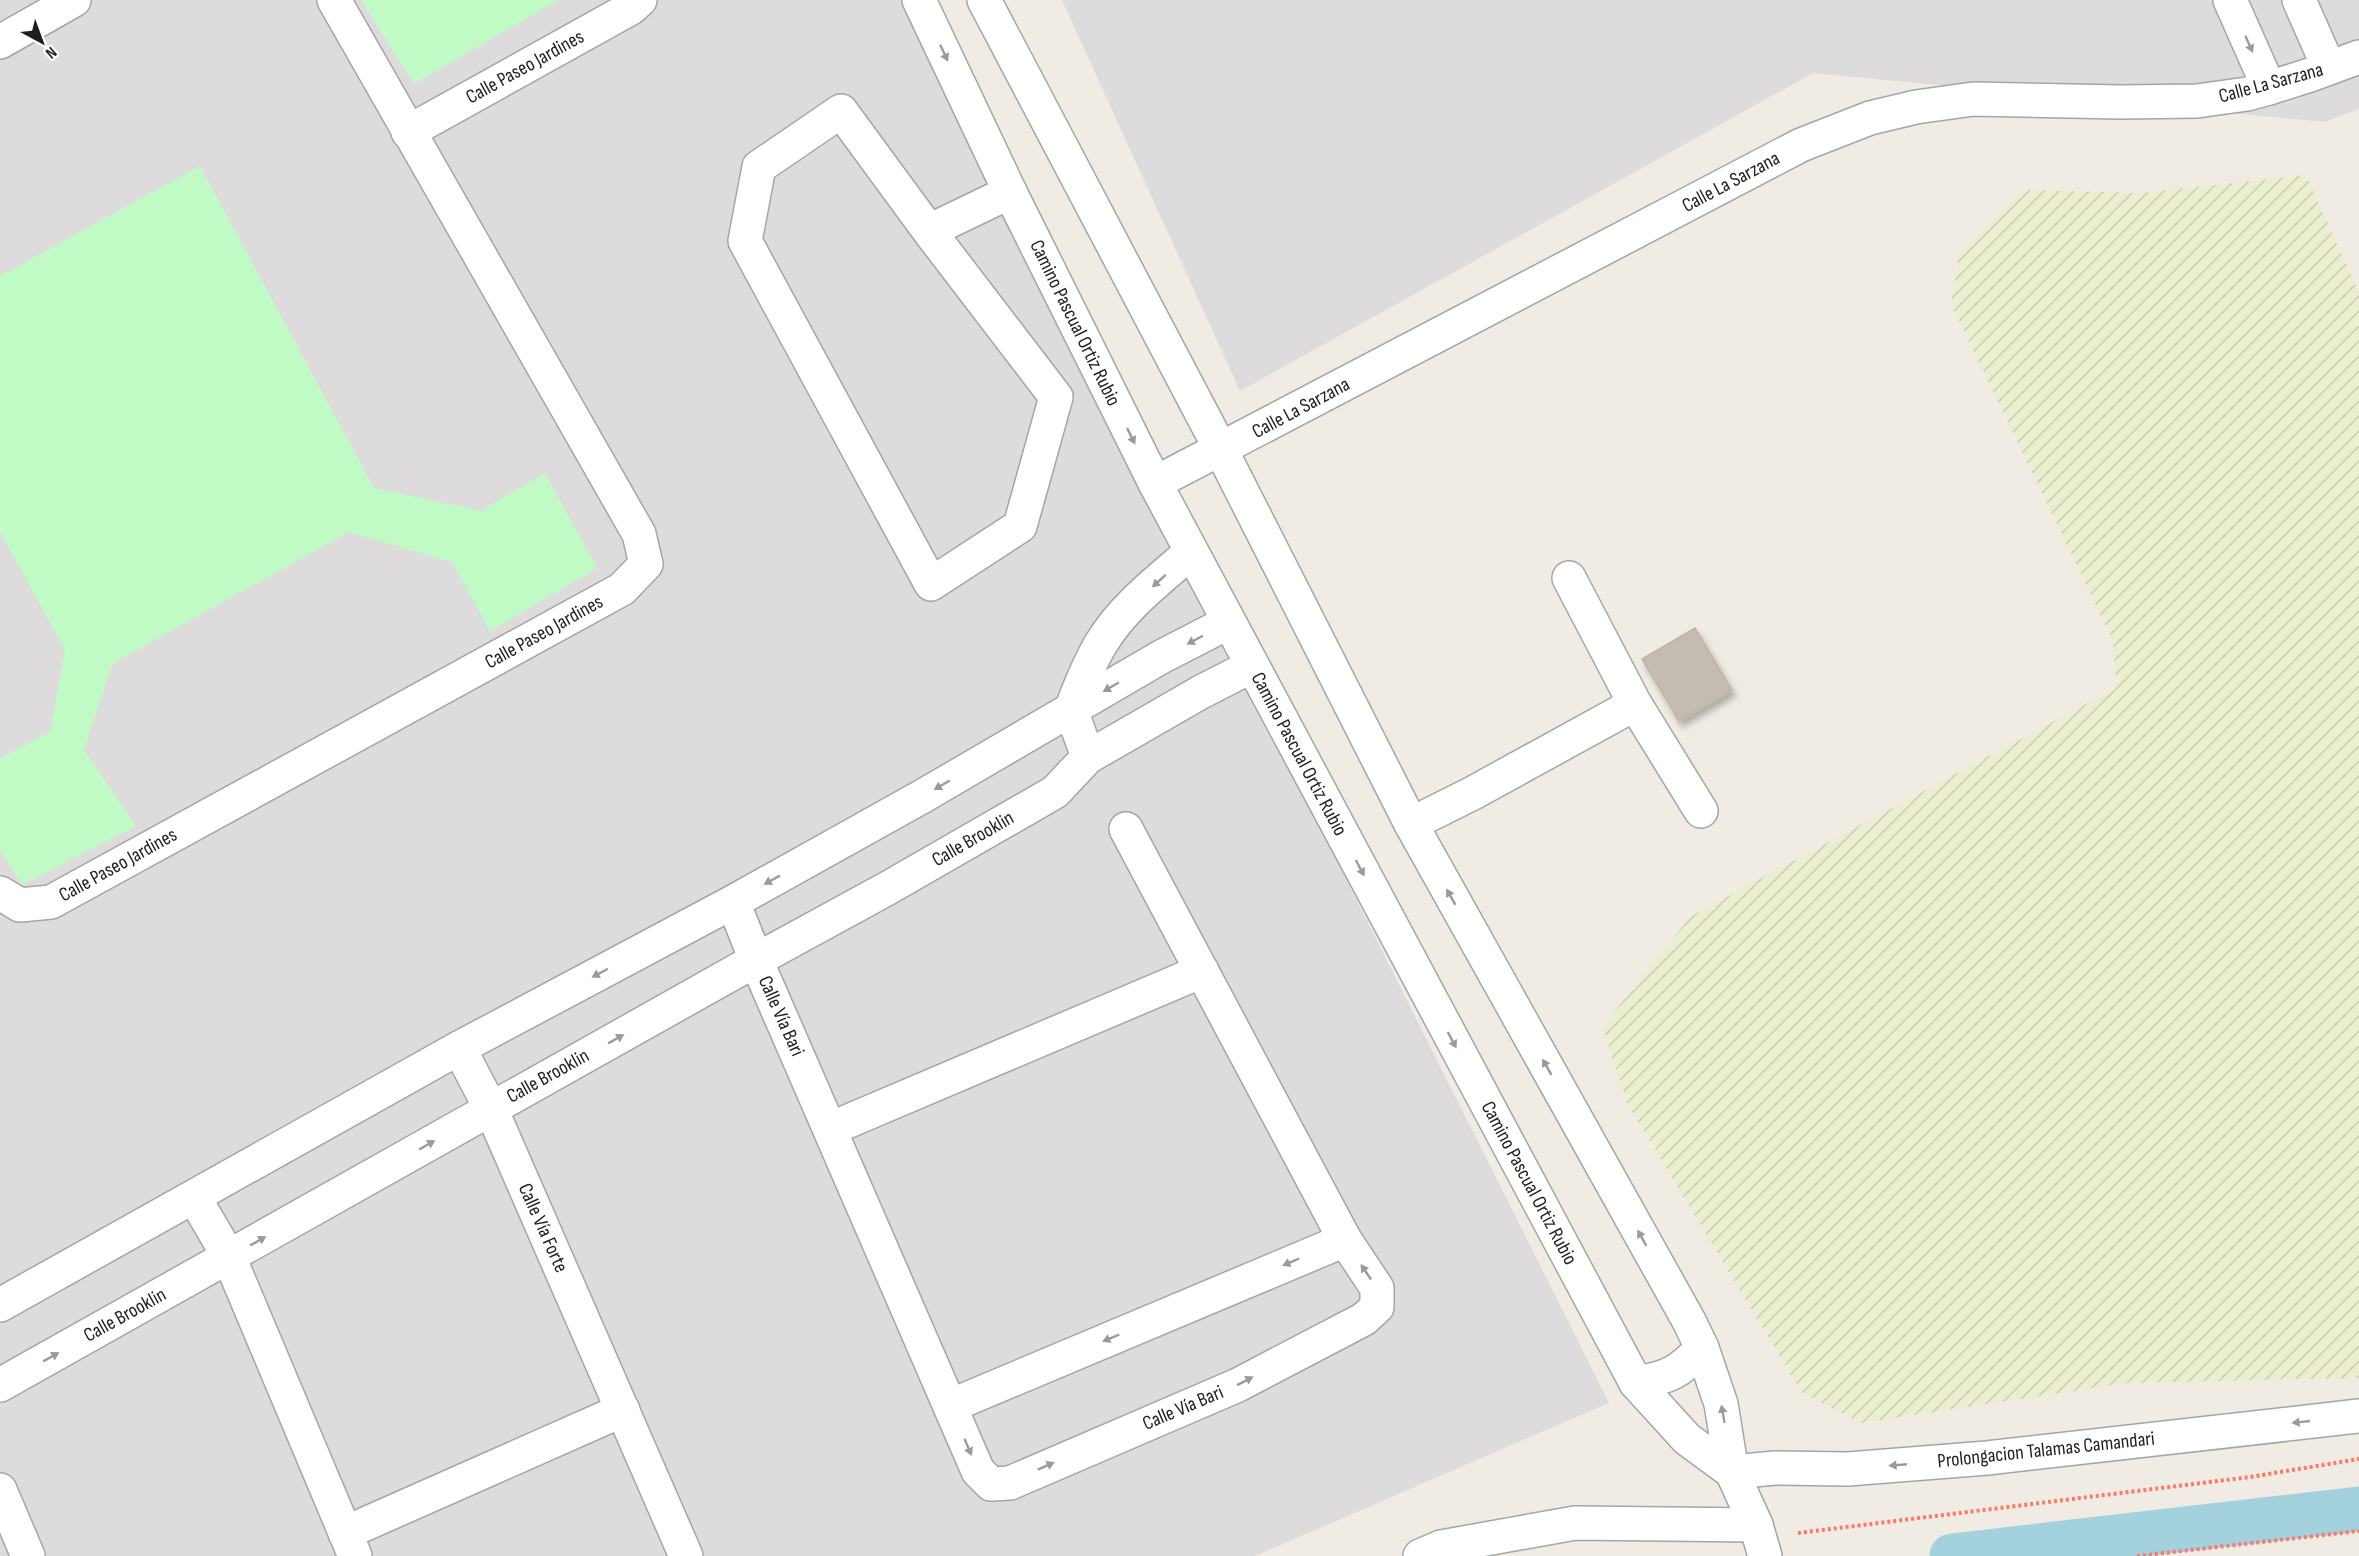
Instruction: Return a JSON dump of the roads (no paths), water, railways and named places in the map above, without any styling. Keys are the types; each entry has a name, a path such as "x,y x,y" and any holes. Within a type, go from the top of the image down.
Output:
{"street":[{"path":"0,42 74,0"},
{"name":"Calle Paseo Jardines","path":"0,893 20,905 51,902 622,589 646,564 639,534 334,0"},
{"name":"Calle Paseo Jardines","path":"408,132 631,8 640,0"},
{"name":"Camino Pascual Ortiz Rubio","path":"920,0 1010,192 1155,483 1636,1383 1687,1439 1732,1472"},
{"name":"Camino Pascual Ortiz Rubio","path":"984,0 1221,450 1411,824 1702,1348 1721,1404 1732,1472 1760,1540"},
{"path":"2230,0 2269,88"},
{"path":"2299,0 2329,68"},
{"name":"Calle La Sarzana","path":"1155,483 1801,145 1870,118 1916,107 1973,99 2197,101 2247,94 2359,57"},
{"path":"841,111 929,231 1056,397 1020,526 932,584 745,241 759,167 841,111"},
{"path":"929,231 1010,192"},
{"path":"1088,757 1071,710 1088,667 1104,639 1126,610 1191,552"},
{"path":"1569,578 1635,704 1701,811"},
{"path":"0,1305 459,1048 733,902 923,796 1161,657 1229,622"},
{"name":"Calle Brooklin","path":"0,1385 888,888 1055,792 1088,757 1201,692 1252,666"},
{"path":"1411,824 1473,793 1635,704"},
{"name":"Calle Vía Bari","path":"733,902 756,960 978,1471 991,1484 1010,1483 1090,1446 1238,1385 1364,1319 1377,1307 1377,1288 1345,1239 1126,829"},
{"path":"830,1129 1202,971"},
{"name":"Calle Vía Forte","path":"459,1048 490,1109 686,1556"},
{"path":"194,1197 229,1257 350,1544 623,1410"},
{"path":"950,1406 1345,1239"},
{"path":"1636,1383 1672,1375 1702,1348"},
{"name":"Prolongacion Talamas Camandari","path":"1732,1472 1775,1468 1848,1469 1975,1459 2359,1416"},
{"path":"0,1490 28,1556"},
{"path":"1420,1556 1441,1547 1575,1523 1760,1540"}],"waterway":[{"path":"1952,1556 2359,1509"}]}
